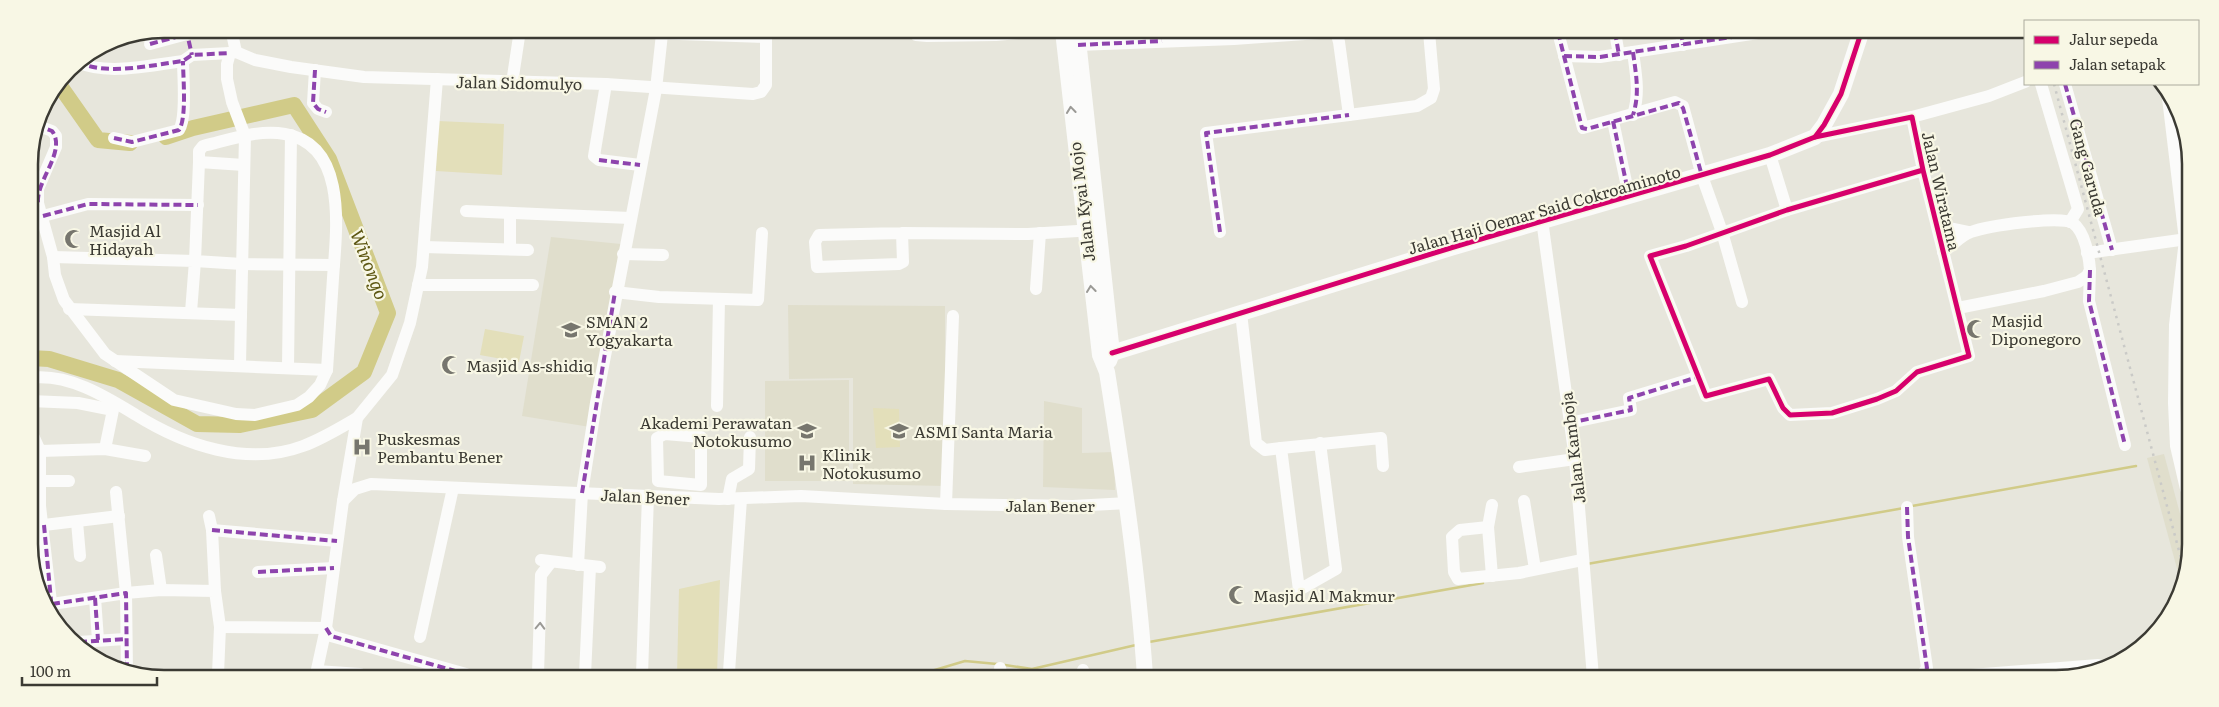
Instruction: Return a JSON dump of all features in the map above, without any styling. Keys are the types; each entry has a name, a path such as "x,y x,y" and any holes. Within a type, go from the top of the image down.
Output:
{"main road":[{"path":"1815,137 1841,94 1859,37"},
{"name":"Jalan Kyai Mojo","path":"1064,38 1091,231 1111,398 1128,503 1144,669"},
{"name":"Jalan Kyai Mojo","path":"1078,38 1091,231 1107,317 1106,361"},
{"name":"Jalan Haji Oemar Said Cokroaminoto","path":"1106,361 1130,348 1148,342 1542,220 1702,176 1770,155 1815,137"},
{"path":"1107,317 1118,336 1131,341 1148,342"},
{"path":"1111,398 1112,379 1116,370 1127,356 1148,342"}],"street":[{"path":"1338,37 1349,115"},
{"path":"1220,232 1206,133 1416,106 1431,98 1434,89 1433,37"},
{"path":"1559,37 1582,128 1587,129 1679,103 1684,108 1702,176 1722,232 1742,302"},
{"path":"1616,37 1619,54"},
{"path":"1564,56 1596,58 1633,52 1682,39 1705,37"},
{"path":"150,44 167,38"},
{"path":"114,138 132,142 179,130 182,124 188,58 187,38"},
{"path":"232,38 233,52 227,79 232,102 243,130 244,165 240,366"},
{"path":"512,83 519,38"},
{"path":"585,670 589,566 582,493 616,292 656,89 662,38"},
{"name":"Jalan Sidomulyo","path":"233,52 255,60 364,77 512,83 606,84 656,89 753,94 761,92 766,85 769,38"},
{"path":"1078,38 1099,38"},
{"path":"86,65 100,68 233,52"},
{"path":"1633,52 1638,98 1633,115"},
{"path":"316,70 313,103 318,109 326,112"},
{"path":"38,378 52,378 78,384 166,433 229,453 283,452 302,446 357,418 388,382 397,365 408,332 424,247 437,79"},
{"path":"1912,117 1980,99 2024,82"},
{"path":"606,84 594,156 599,160 640,165"},
{"path":"2040,85 2078,210 2070,222"},
{"name":"Gang Garuda","path":"2065,85 2112,250"},
{"path":"2170,111 2182,208"},
{"name":"Jalan Wiratama","path":"1698,377 1706,396 1769,379 1783,408 1790,415 1832,413 1886,396 1922,370 1969,356 1923,170 1912,117 1815,137"},
{"path":"1613,121 1629,196"},
{"path":"38,189 55,154 57,140 52,131 43,128"},
{"path":"38,210 43,216 59,289 69,309 98,346 115,361 174,400 236,414 255,415 297,405 309,397 320,385 327,370 337,209 330,178 318,152 311,145 291,135 243,130 203,146 199,151 198,205 191,312"},
{"path":"288,367 291,135"},
{"path":"1770,155 1787,210"},
{"path":"199,162 244,165"},
{"path":"1569,423 1631,410 1629,398 1698,377 1650,256 1686,246 1787,210 1923,170"},
{"path":"43,216 88,204 198,205"},
{"path":"466,211 630,218"},
{"path":"510,213 510,249"},
{"name":"Jalan Kamboja","path":"1542,220 1575,458 1592,669"},
{"path":"1938,228 1945,227 1969,232 2030,222 2070,222 2080,230 2090,270 2089,301 2125,445"},
{"path":"902,233 903,262 899,264 817,267 815,242 819,235 902,233 1040,233 1091,231"},
{"path":"1943,252 1969,232"},
{"path":"616,292 758,300 762,233"},
{"path":"1036,289 1040,233"},
{"path":"2087,253 2182,241"},
{"path":"424,247 528,250"},
{"path":"623,254 663,255"},
{"path":"53,256 242,264 334,264"},
{"path":"2182,263 2176,298 2181,379 2176,446 2182,472"},
{"path":"1958,308 2044,291 2078,282 2087,276 2090,270"},
{"path":"418,285 533,284"},
{"path":"717,406 719,299"},
{"path":"69,309 241,315"},
{"path":"1241,313 1255,438 1262,449 1381,438 1383,466"},
{"path":"946,504 953,316"},
{"path":"115,361 327,370"},
{"path":"38,401 114,405"},
{"path":"105,449 114,405"},
{"path":"317,670 326,628 337,541 357,418"},
{"path":"696,435 701,437 701,485 680,491 658,481 657,444 660,436 696,435"},
{"path":"729,670 734,476 747,471 751,465 750,437"},
{"path":"1281,448 1299,590 1336,569 1320,443"},
{"path":"38,447 40,451 38,494"},
{"path":"40,451 105,449 145,456"},
{"path":"1519,467 1575,458"},
{"path":"40,481 69,481"},
{"name":"Jalan Bener","path":"344,501 355,489 371,484 648,496 680,491 734,499 801,496 946,504 1073,506 1128,503"},
{"path":"420,637 453,488"},
{"path":"116,492 126,593 126,639 122,663"},
{"path":"642,670 648,496"},
{"path":"1524,501 1534,569"},
{"path":"1492,506 1488,527 1492,576"},
{"path":"1906,507 1908,536 1926,669"},
{"path":"38,511 44,525 51,599"},
{"path":"44,525 119,516"},
{"path":"209,516 212,530 215,591 220,627 218,670"},
{"path":"77,522 80,556"},
{"path":"1488,527 1467,529 1456,533 1451,539 1456,578 1492,576 1534,569 1583,566"},
{"path":"212,530 337,541"},
{"path":"156,555 161,590"},
{"path":"538,670 541,575 546,561 589,566"},
{"path":"258,572 334,568"},
{"path":"56,607 126,593 161,590 215,591"},
{"path":"95,598 98,640"},
{"path":"220,627 326,628"},
{"path":"326,628 331,636 451,670"},
{"path":"86,642 126,639"}],"shaded area":[{"path":"438,121 504,124 502,175 436,171"},
{"name":"SMAN 2 Yogyakarta","path":"551,237 621,244 590,427 522,416"},
{"name":"ASMI Santa Maria","path":"788,305 945,306 945,486 853,484 853,378 789,379"},
{"path":"485,329 524,336 519,362 480,355"},
{"name":"Akademi Perawatan Notokusumo","path":"849,380 849,481 765,481 765,381"},
{"path":"1044,401 1082,408 1082,453 1114,452 1115,490 1043,487"},
{"path":"873,408 899,409 900,447 876,448"},
{"path":"2164,454 2182,521 2182,543 2178,572 2147,458"},
{"path":"720,580 717,670 677,670 679,589"}],"waterway":[{"name":"Winongo","path":"62,89 98,140 130,143"},
{"name":"Winongo","path":"38,358 49,359 118,380 197,424 240,425 312,410 364,372 388,313 329,159 294,105 193,128 166,137"},
{"path":"1912,506 2136,466"},
{"path":"1587,564 1904,508"},
{"path":"1149,642 1483,583"},
{"path":"1005,665 1032,669 1136,645"},
{"path":"936,670 965,661 997,664"}],"railway":[{"path":"2054,85 2180,556"}],"marked path":[{"path":"1559,37 1582,128 1587,129 1679,103 1683,108 1702,176"},
{"path":"1616,37 1619,55"},
{"path":"1682,37 1683,45"},
{"path":"1564,56 1600,57 1731,37"},
{"path":"150,44 172,38"},
{"path":"188,38 192,55"},
{"path":"1078,45 1162,41"},
{"path":"1633,52 1637,91 1633,115"},
{"path":"86,65 115,69 144,67 183,61 192,55 230,53"},
{"path":"114,138 132,142 179,130 184,107 183,61"},
{"path":"315,70 313,103 318,109 326,112"},
{"path":"2065,85 2112,250"},
{"path":"1220,232 1206,133 1349,115"},
{"path":"1613,121 1629,196"},
{"path":"38,203 41,185 54,157 56,147 56,139 52,131 43,128"},
{"path":"599,160 640,165"},
{"path":"43,216 88,204 198,205"},
{"path":"2090,270 2089,301 2125,445"},
{"path":"582,493 615,292"},
{"path":"1569,423 1631,410 1629,398 1698,377"},
{"path":"1907,507 1908,537 1926,669"},
{"path":"44,525 51,599"},
{"path":"212,530 337,541"},
{"path":"258,572 334,568"},
{"path":"54,604 126,593 127,664"},
{"path":"95,598 98,640"},
{"path":"326,628 331,636 451,670"},
{"path":"86,642 125,639"}],"cycle path":[{"path":"1112,353 1457,246 1770,155 1815,137 1841,94 1860,37"},
{"path":"1815,137 1912,117 1923,170 1969,356 1917,372 1896,391 1832,413 1790,415 1783,408 1769,379 1706,396 1650,256 1686,246 1787,210 1923,170"}],"place":[{"name":"Masjid Al Hidayah","path":"74,239"},
{"name":"Masjid Diponegoro","path":"1976,329"},
{"name":"SMAN 2 Yogyakarta","path":"571,330"},
{"name":"Masjid As-shidiq","path":"451,365"},
{"name":"Akademi Perawatan Notokusumo","path":"807,431"},
{"name":"ASMI Santa Maria","path":"899,431"},
{"name":"Puskesmas Pembantu Bener","path":"362,447"},
{"name":"Klinik Notokusumo","path":"807,463"},
{"name":"Masjid Al Makmur","path":"1238,595"}]}
